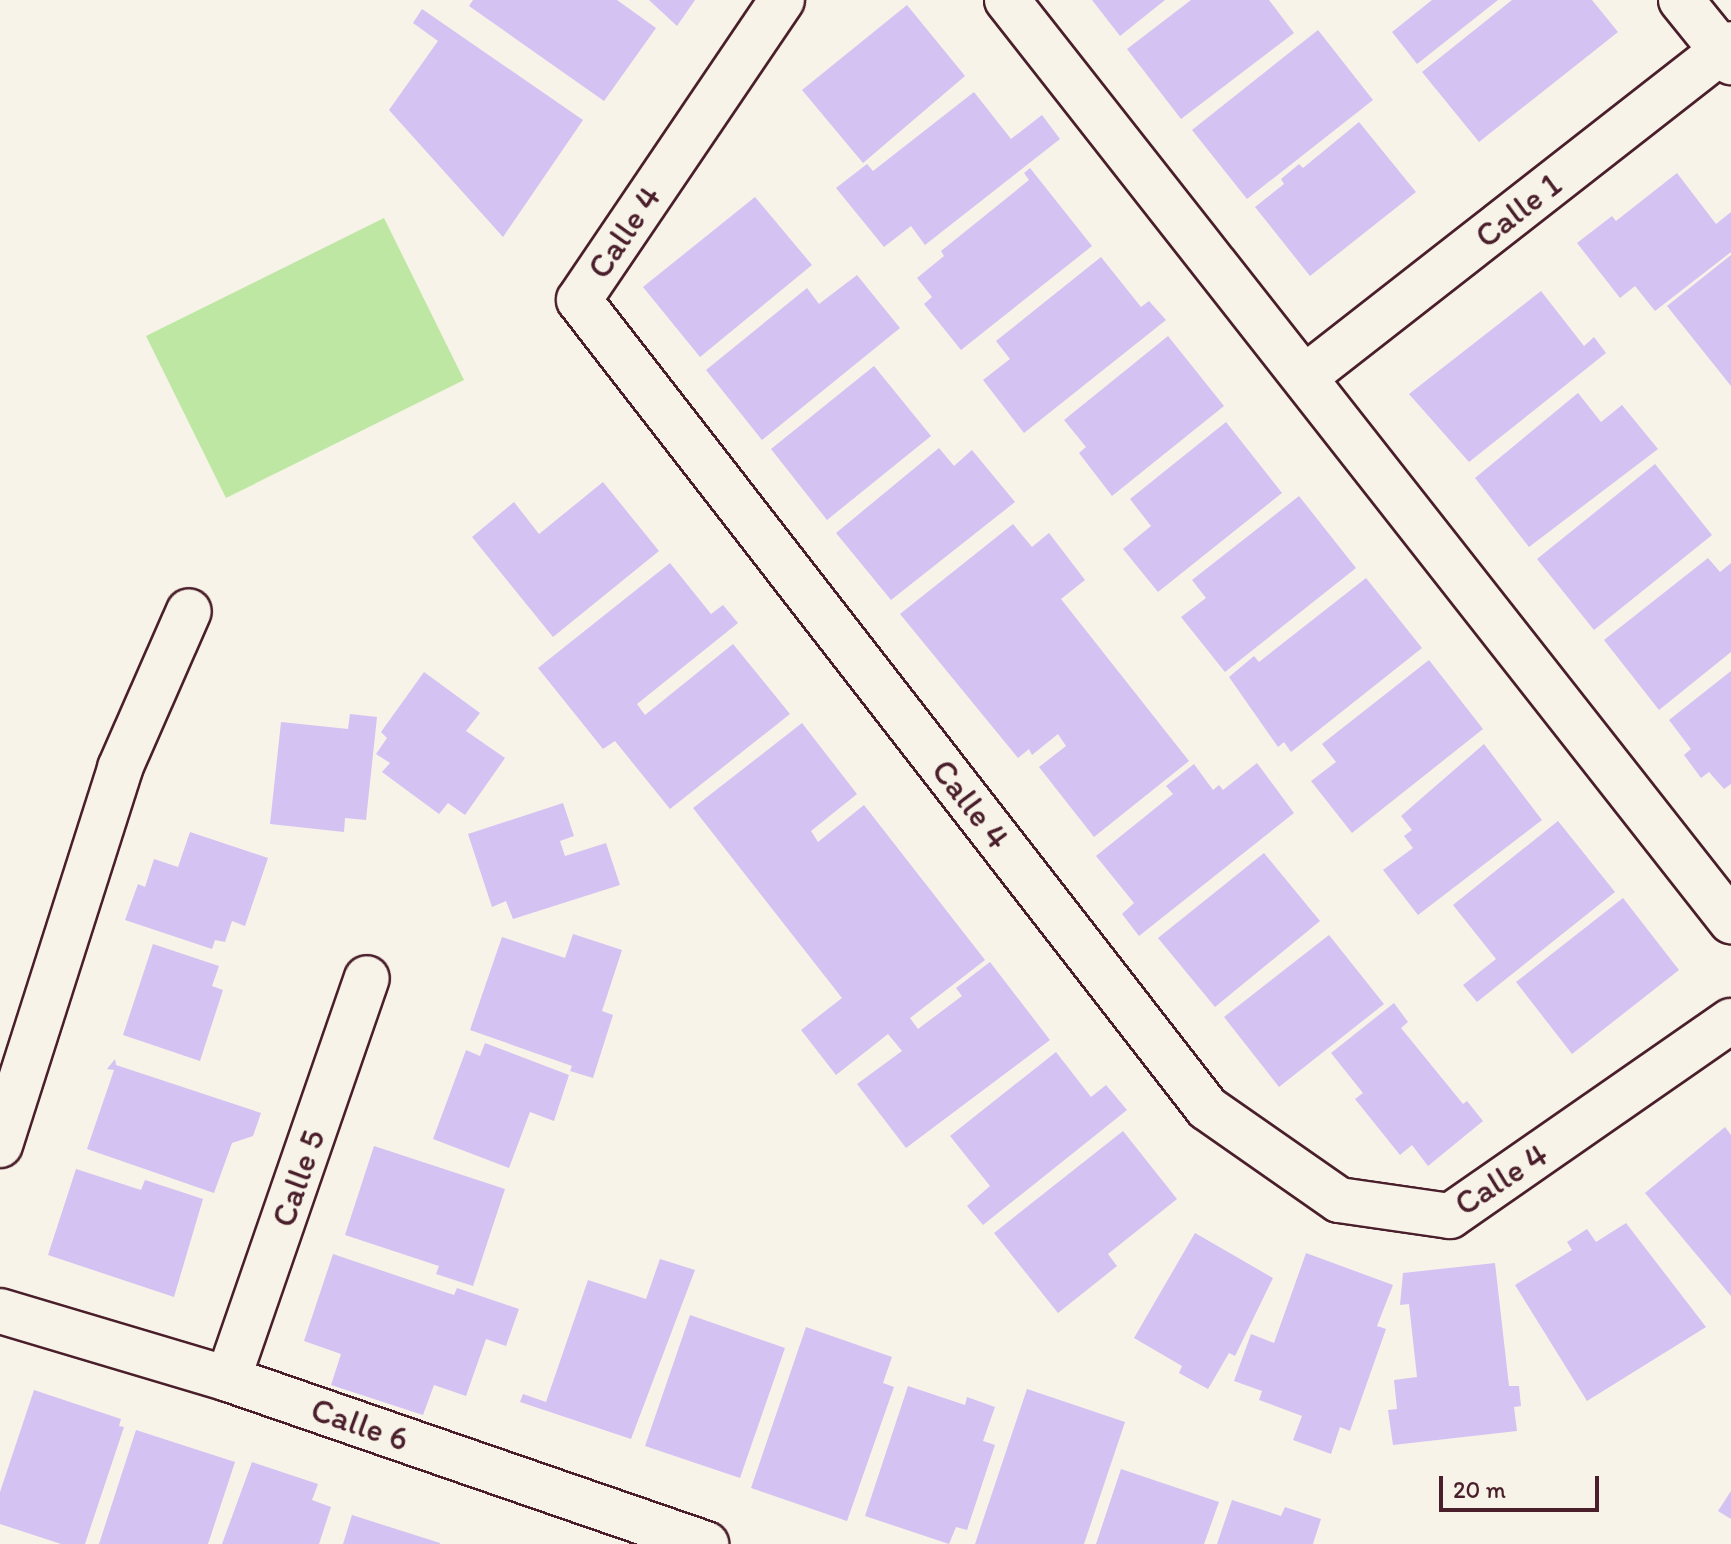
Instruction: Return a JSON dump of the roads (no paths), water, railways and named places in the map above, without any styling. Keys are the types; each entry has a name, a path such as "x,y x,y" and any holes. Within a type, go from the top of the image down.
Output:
{"street":[{"name":"Calle 4","path":"782,0 579,300 1207,1108 1339,1200 1450,1216 1731,1021"},
{"path":"1007,0 1306,376 1731,921"},
{"path":"1681,0 1728,52"},
{"name":"Calle 1","path":"1306,376 1728,52"},
{"path":"0,1145 120,768 189,611"},
{"name":"Calle 5","path":"228,1379 367,978"},
{"name":"Calle 6","path":"3,1323 228,1379 706,1544"}]}
